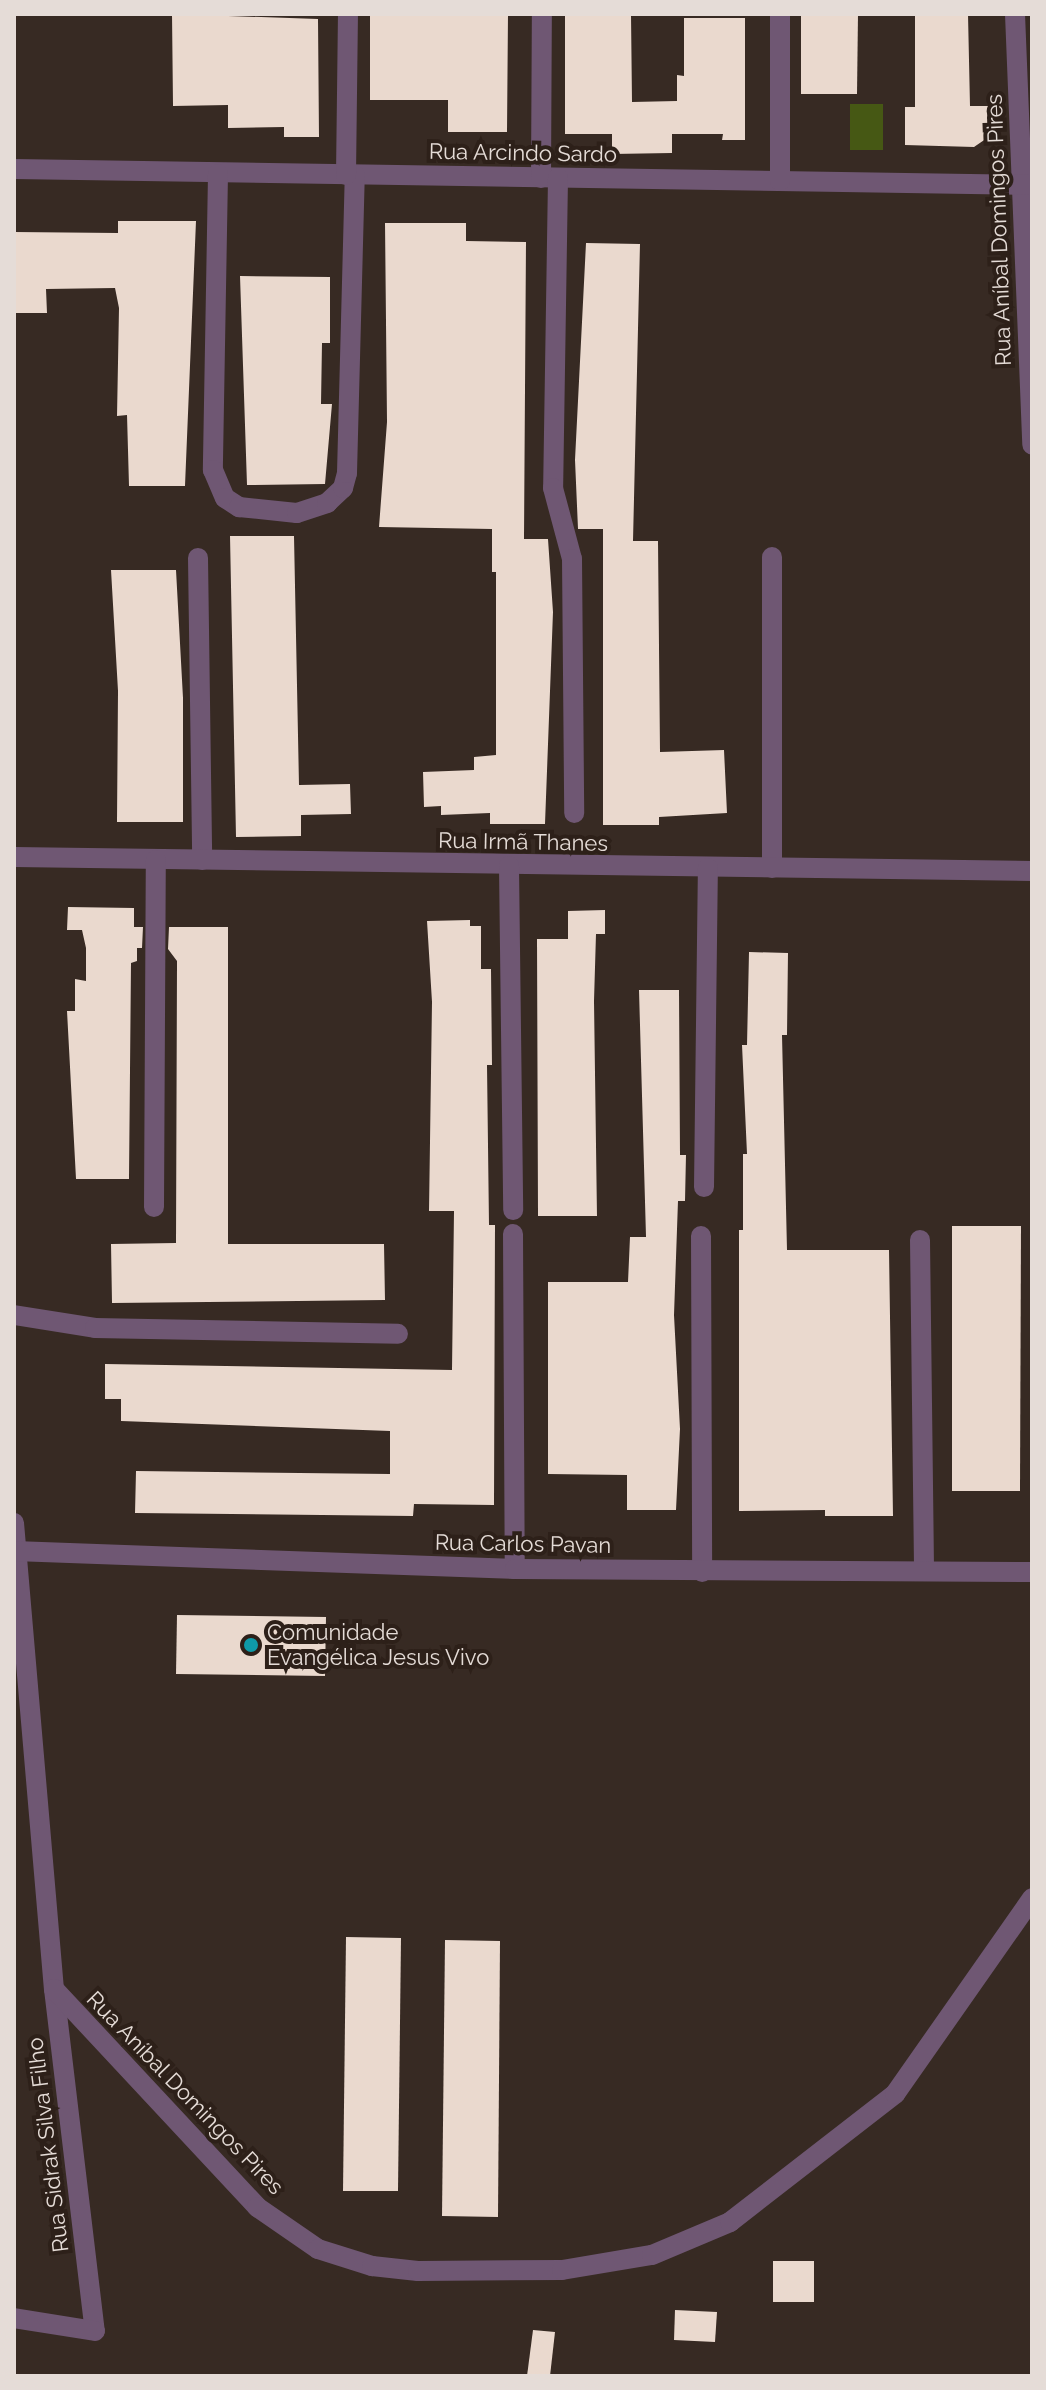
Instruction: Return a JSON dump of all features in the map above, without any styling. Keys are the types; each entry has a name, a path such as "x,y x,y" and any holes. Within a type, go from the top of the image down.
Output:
{"street":[{"path":"218,174 213,470 225,498 239,507 297,513 327,503 343,488 347,473 348,14"},
{"path":"542,14 550,178 553,488 572,559 574,813"},
{"path":"780,14 780,181"},
{"name":"Rua Aníbal Domingos Pires","path":"1015,14 1025,184 1032,445"},
{"name":"Rua Arcindo Sardo","path":"14,169 1025,184"},
{"path":"772,557 772,868"},
{"path":"198,558 202,860"},
{"name":"Rua Irmã Thanes","path":"14,857 1032,871"},
{"path":"154,1207 156,860"},
{"path":"509,866 513,1210"},
{"path":"704,1187 708,868"},
{"path":"513,1234 515,1569"},
{"path":"701,1236 702,1572"},
{"path":"920,1240 924,1570"},
{"path":"14,1315 95,1328 398,1334"},
{"name":"Rua Sidrak Silva Filho","path":"14,1523 23,1769 54,1989 95,2331 14,2318"},
{"name":"Rua Carlos Pavan","path":"16,1551 515,1569 1032,1572"},
{"name":"Rua Aníbal Domingos Pires","path":"54,1989 257,2207 318,2249 372,2266 418,2271 562,2270 652,2255 730,2222 895,2094 1032,1898"}],"green space":[{"path":"850,104 883,104 883,150 850,150"}],"building":[{"path":"172,14 318,19 319,137 284,137 284,127 228,128 228,105 173,106"},
{"path":"370,14 508,14 507,132 448,132 448,100 370,100"},
{"path":"565,14 631,14 632,102 677,101 677,75 684,76 684,18 745,18 745,140 722,140 723,134 672,134 672,153 612,154 612,134 565,134"},
{"path":"801,14 858,14 857,94 801,94"},
{"path":"915,14 968,14 970,106 992,106 993,134 974,147 905,145 905,107 915,107"},
{"path":"118,221 196,221 185,486 129,486 127,415 117,416 119,308 115,288 46,289 47,313 14,313 14,232 118,233"},
{"path":"385,223 466,223 466,241 526,242 524,539 548,539 553,612 545,824 490,824 490,813 441,815 441,806 424,807 423,772 474,770 474,757 496,755 496,572 492,572 492,529 379,527 387,422"},
{"path":"586,243 640,244 633,541 658,541 660,752 724,750 727,813 659,817 659,825 603,825 603,529 578,529 575,460"},
{"path":"240,276 330,277 330,343 322,343 321,404 332,404 325,484 247,485"},
{"path":"230,536 294,536 299,785 350,784 351,814 301,815 301,836 236,837"},
{"path":"111,570 176,570 183,698 183,822 117,822 118,691"},
{"path":"68,907 134,908 134,927 143,927 142,948 137,948 137,961 131,963 129,1179 76,1179 67,1011 75,1011 75,979 86,981 86,948 82,930 67,930"},
{"path":"605,910 605,934 596,934 594,1001 597,1216 538,1216 537,939 568,939 568,911"},
{"path":"470,920 470,926 481,926 481,969 491,969 492,1065 487,1065 489,1225 495,1225 494,1505 414,1504 413,1516 135,1513 136,1471 390,1474 390,1431 121,1421 121,1399 105,1399 105,1364 452,1370 454,1211 429,1211 432,1002 427,921"},
{"path":"169,927 228,927 228,1244 384,1244 385,1300 112,1303 111,1244 176,1243 177,961 168,949"},
{"path":"749,952 788,953 787,1035 782,1035 787,1250 889,1250 893,1516 825,1516 825,1510 739,1511 739,1230 743,1230 743,1154 747,1154 742,1045 747,1045"},
{"path":"639,990 679,990 680,1155 686,1155 685,1201 678,1201 674,1315 680,1429 676,1510 627,1510 627,1475 548,1474 548,1282 628,1282 630,1237 646,1237"},
{"path":"952,1226 1021,1226 1020,1491 952,1491"},
{"name":"Comunidade Evangélica Jesus Vivo","path":"177,1615 326,1617 325,1676 176,1674"},
{"path":"346,1937 401,1938 398,2191 343,2191"},
{"path":"445,1940 500,1941 498,2217 442,2216"},
{"path":"773,2261 814,2261 814,2302 773,2302"},
{"path":"675,2310 717,2312 715,2342 674,2340"},
{"path":"533,2330 555,2332 550,2376 527,2376"}],"place":[{"name":"Comunidade Evangélica Jesus Vivo","path":"251,1645"}]}
